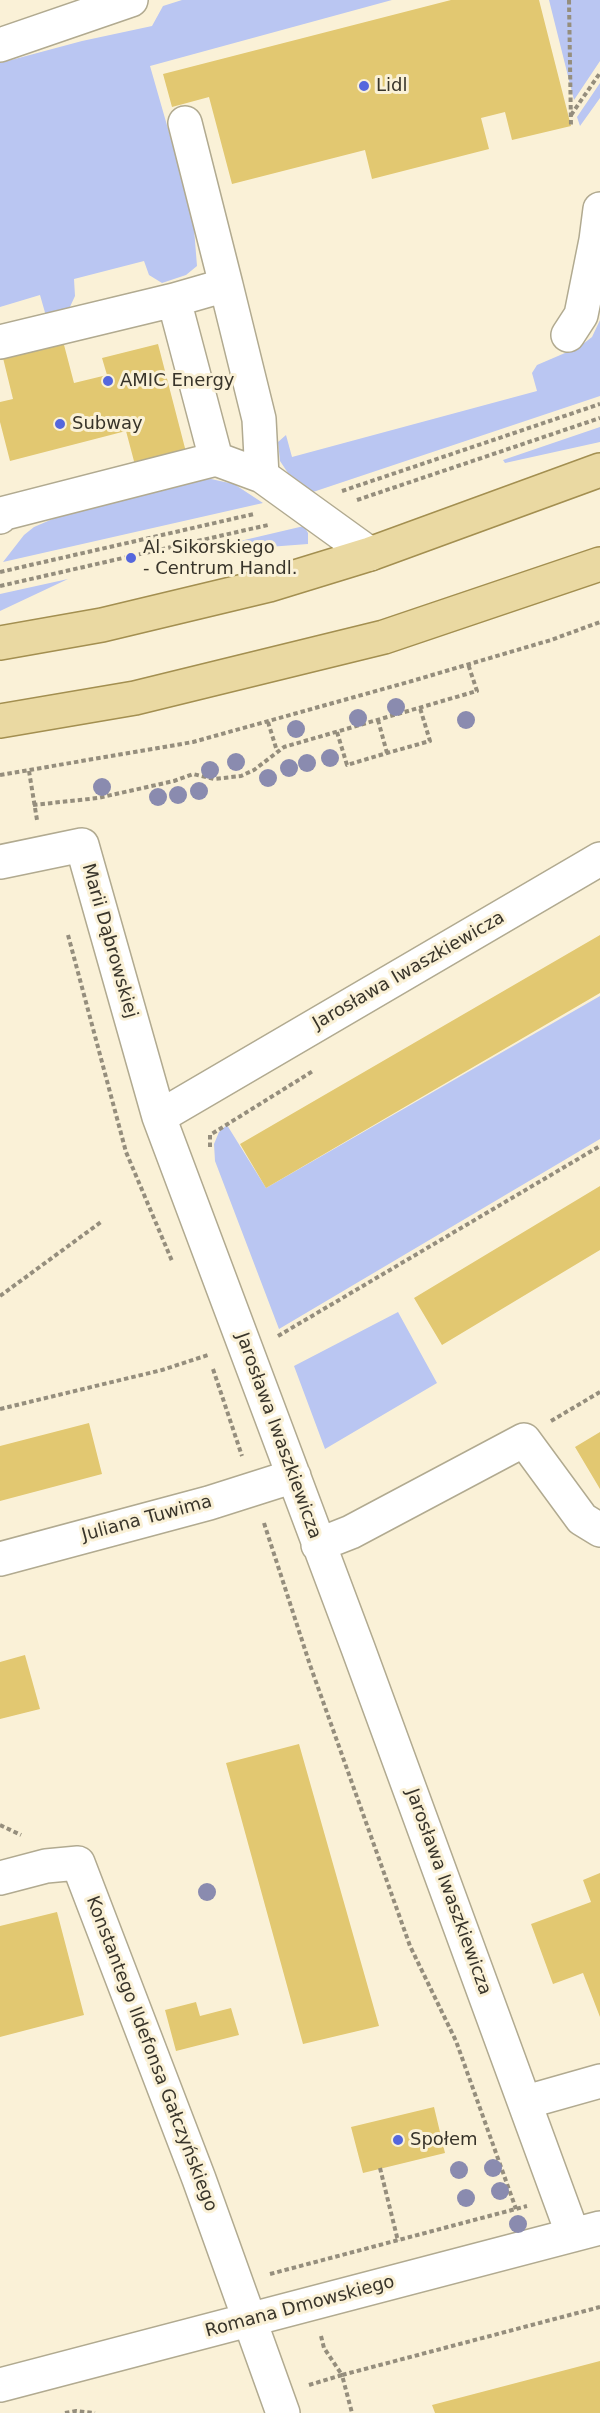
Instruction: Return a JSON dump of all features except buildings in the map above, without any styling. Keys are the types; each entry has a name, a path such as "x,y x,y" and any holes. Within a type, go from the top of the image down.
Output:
{"main road":[{"path":"0,643 102,625 269,585 370,554 600,470"},
{"path":"0,721 135,698 384,638 600,564"}],"street":[{"path":"0,45 131,0"},
{"path":"185,123 259,419 262,477"},
{"path":"568,335 581,315 600,209"},
{"path":"0,342 174,300 226,285"},
{"path":"174,300 216,459"},
{"path":"0,513 216,459 262,477 370,554"},
{"name":"Marii Dąbrowskiej","path":"0,862 82,845 159,1117"},
{"name":"Jarosława Iwaszkiewicza","path":"587,2232 559,2197 526,2102 159,1117 600,859"},
{"path":"318,1545 351,1532 524,1440 582,1519 600,1530"},
{"name":"Juliana Tuwima","path":"0,1559 209,1503 294,1476"},
{"name":"Konstantego Ildefonsa Gałczyńskiego","path":"0,1878 46,1866 78,1863 200,2179 280,2404"},
{"path":"526,2102 600,2081"},
{"name":"Romana Dmowskiego","path":"0,2385 587,2232"}],"path":[{"path":"569,0 571,126"},
{"path":"570,116 600,72"},
{"path":"332,494 600,404"},
{"path":"356,500 600,418"},
{"path":"0,572 262,512"},
{"path":"0,586 278,522"},
{"path":"0,775 193,742 551,640 600,622"},
{"path":"33,805 98,798 174,781 193,774 214,779 229,779 254,770 277,751 477,691 468,664"},
{"path":"337,732 347,765 430,741 420,708"},
{"path":"378,720 387,753"},
{"path":"267,722 277,751"},
{"path":"275,1338 600,1146"},
{"path":"0,1296 101,1222"},
{"path":"0,1409 162,1370 208,1355"},
{"path":"524,1440 600,1392"},
{"path":"380,2168 398,2241"},
{"path":"237,2283 559,2197"},
{"path":"302,2266 324,2348 342,2375 352,2413"},
{"path":"280,2404 342,2375 600,2307"},
{"path":"65,2413 76,2411 95,2413"}],"shaded area":[{"path":"182,0 392,0 150,66 193,216 197,266 186,275 162,283 149,275 144,261 74,279 75,296 69,309 46,316 40,295 0,307 0,63 82,41 152,26 163,6"},
{"path":"549,0 600,0 600,61 574,100"},
{"path":"600,83 600,98 580,126 577,117"},
{"path":"600,320 600,396 313,492 288,473 280,461 278,442 286,435 292,457 537,391 532,373 537,365 579,347 592,337"},
{"path":"600,427 600,442 505,463 503,460"},
{"path":"211,479 234,484 263,503 3,562 24,535 34,527 62,515 197,480"},
{"path":"304,526 308,533 308,544 189,553"},
{"path":"68,579 0,611 0,594"},
{"path":"600,996 600,1139 279,1329 215,1161 214,1144 219,1132 227,1125 266,1188"},
{"path":"398,1312 437,1383 325,1449 294,1366"}],"place":[{"name":"Lidl","path":"364,86"},
{"name":"AMIC Energy","path":"108,381"},
{"name":"Subway","path":"60,424"},
{"name":"Al. Sikorskiego - Centrum Handl.","path":"131,558"},
{"name":"Społem","path":"398,2140"}]}
